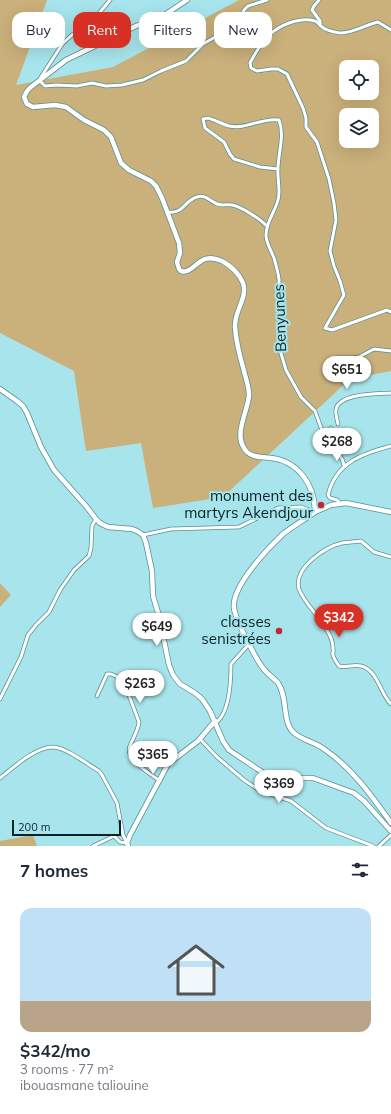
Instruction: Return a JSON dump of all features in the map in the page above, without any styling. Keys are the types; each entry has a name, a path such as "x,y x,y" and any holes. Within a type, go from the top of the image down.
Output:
{"main road":[{"path":"187,0 163,16 136,26 66,60 31,87 24,97 27,104 33,107 66,106 84,120 104,130 111,138 121,163 128,170 151,181 156,186 179,243 180,253 178,262 179,269 181,271 188,271 202,261 213,258 226,264 234,270 240,278 244,288 243,296 236,312 234,325 249,396 242,419 242,446 249,454 283,461 292,465 298,470 306,479 312,490 315,512"},
{"path":"0,389 23,406 41,448 54,470 79,497 96,519 108,527 132,529 142,535 146,543 152,571 153,596 172,672 180,684 202,699 229,750 257,767 274,780 283,782 300,778 313,778 350,792 361,798 391,831"},
{"path":"391,512 351,504 340,504 315,512 289,529 256,563 240,586 234,604 238,621 264,670 278,684 282,691 291,730 298,736 324,748 339,761 373,798 391,823"},
{"path":"127,845 130,835 168,764 200,739 215,722"}],"street":[{"path":"110,0 91,23 72,35 64,43 41,77 40,81 45,86 77,86 92,83 106,86 127,85 142,80 186,61 202,44 236,25 241,20 244,10 248,6 267,0"},
{"path":"319,0 312,10 320,21 320,25"},
{"path":"391,30 378,22 354,31 342,33 333,32 316,22 301,20 273,31 252,58 250,63 251,68 257,71 271,68 278,69 287,74 303,108 306,118 306,127 317,142 329,179 336,220 330,251 344,295 325,328 332,330 387,310 391,312"},
{"name":"Benyunes","path":"278,169 260,167 234,159 224,142 205,128 203,119 208,118 229,126 258,123 273,119 279,120 281,144 278,169 280,191 267,226 267,241 275,260 279,279 281,356 288,376 299,395 315,411 324,436 342,459 344,465"},
{"path":"167,212 179,211 194,198 201,196 206,197 218,205 235,206 259,218 267,226"},
{"path":"336,358 359,357 374,349 391,351"},
{"path":"338,424 336,410 338,405 349,397 391,393"},
{"path":"324,436 331,428"},
{"path":"340,504 337,500 329,497 328,494 337,473 344,465 355,459 391,446"},
{"path":"142,535 171,529 239,527 278,508 301,507 315,512"},
{"path":"0,699 21,657 28,635 49,612 60,590 74,570 89,556 92,526 96,519"},
{"path":"391,557 374,552 360,541 342,543 331,547 308,563 303,570 298,583 310,610 320,618 331,636 333,656 339,666 344,668 355,665 362,666 370,671 382,690 386,700 391,704"},
{"path":"215,722 221,718 225,711 230,688 230,664 250,643"},
{"path":"98,696 107,674 111,674 122,680 139,722 138,730 128,748 128,752 143,769 160,781"},
{"path":"200,739 217,757 244,780 259,790 291,800 326,828 373,846"},
{"path":"0,778 38,750 53,747 72,755 99,771 102,775 117,803 123,835 127,845"},
{"path":"379,846 391,835"},
{"path":"93,846 114,836 120,842 127,845"}],"shaded area":[{"path":"0,0 47,0 43,12 12,12 12,48 29,48 16,85 113,67 149,48 206,48 206,18 214,13 214,48 272,48 272,12 216,12 239,0 391,0 391,371 350,379 223,497 153,508 141,443 86,451 74,371 0,333"},
{"path":"0,583 11,595 0,607"},
{"path":"33,835 37,846 0,846 0,841"}],"place":[{"name":"monument des martyrs Akendjour","path":"321,505"},
{"name":"classes senistrées","path":"279,631"}]}
